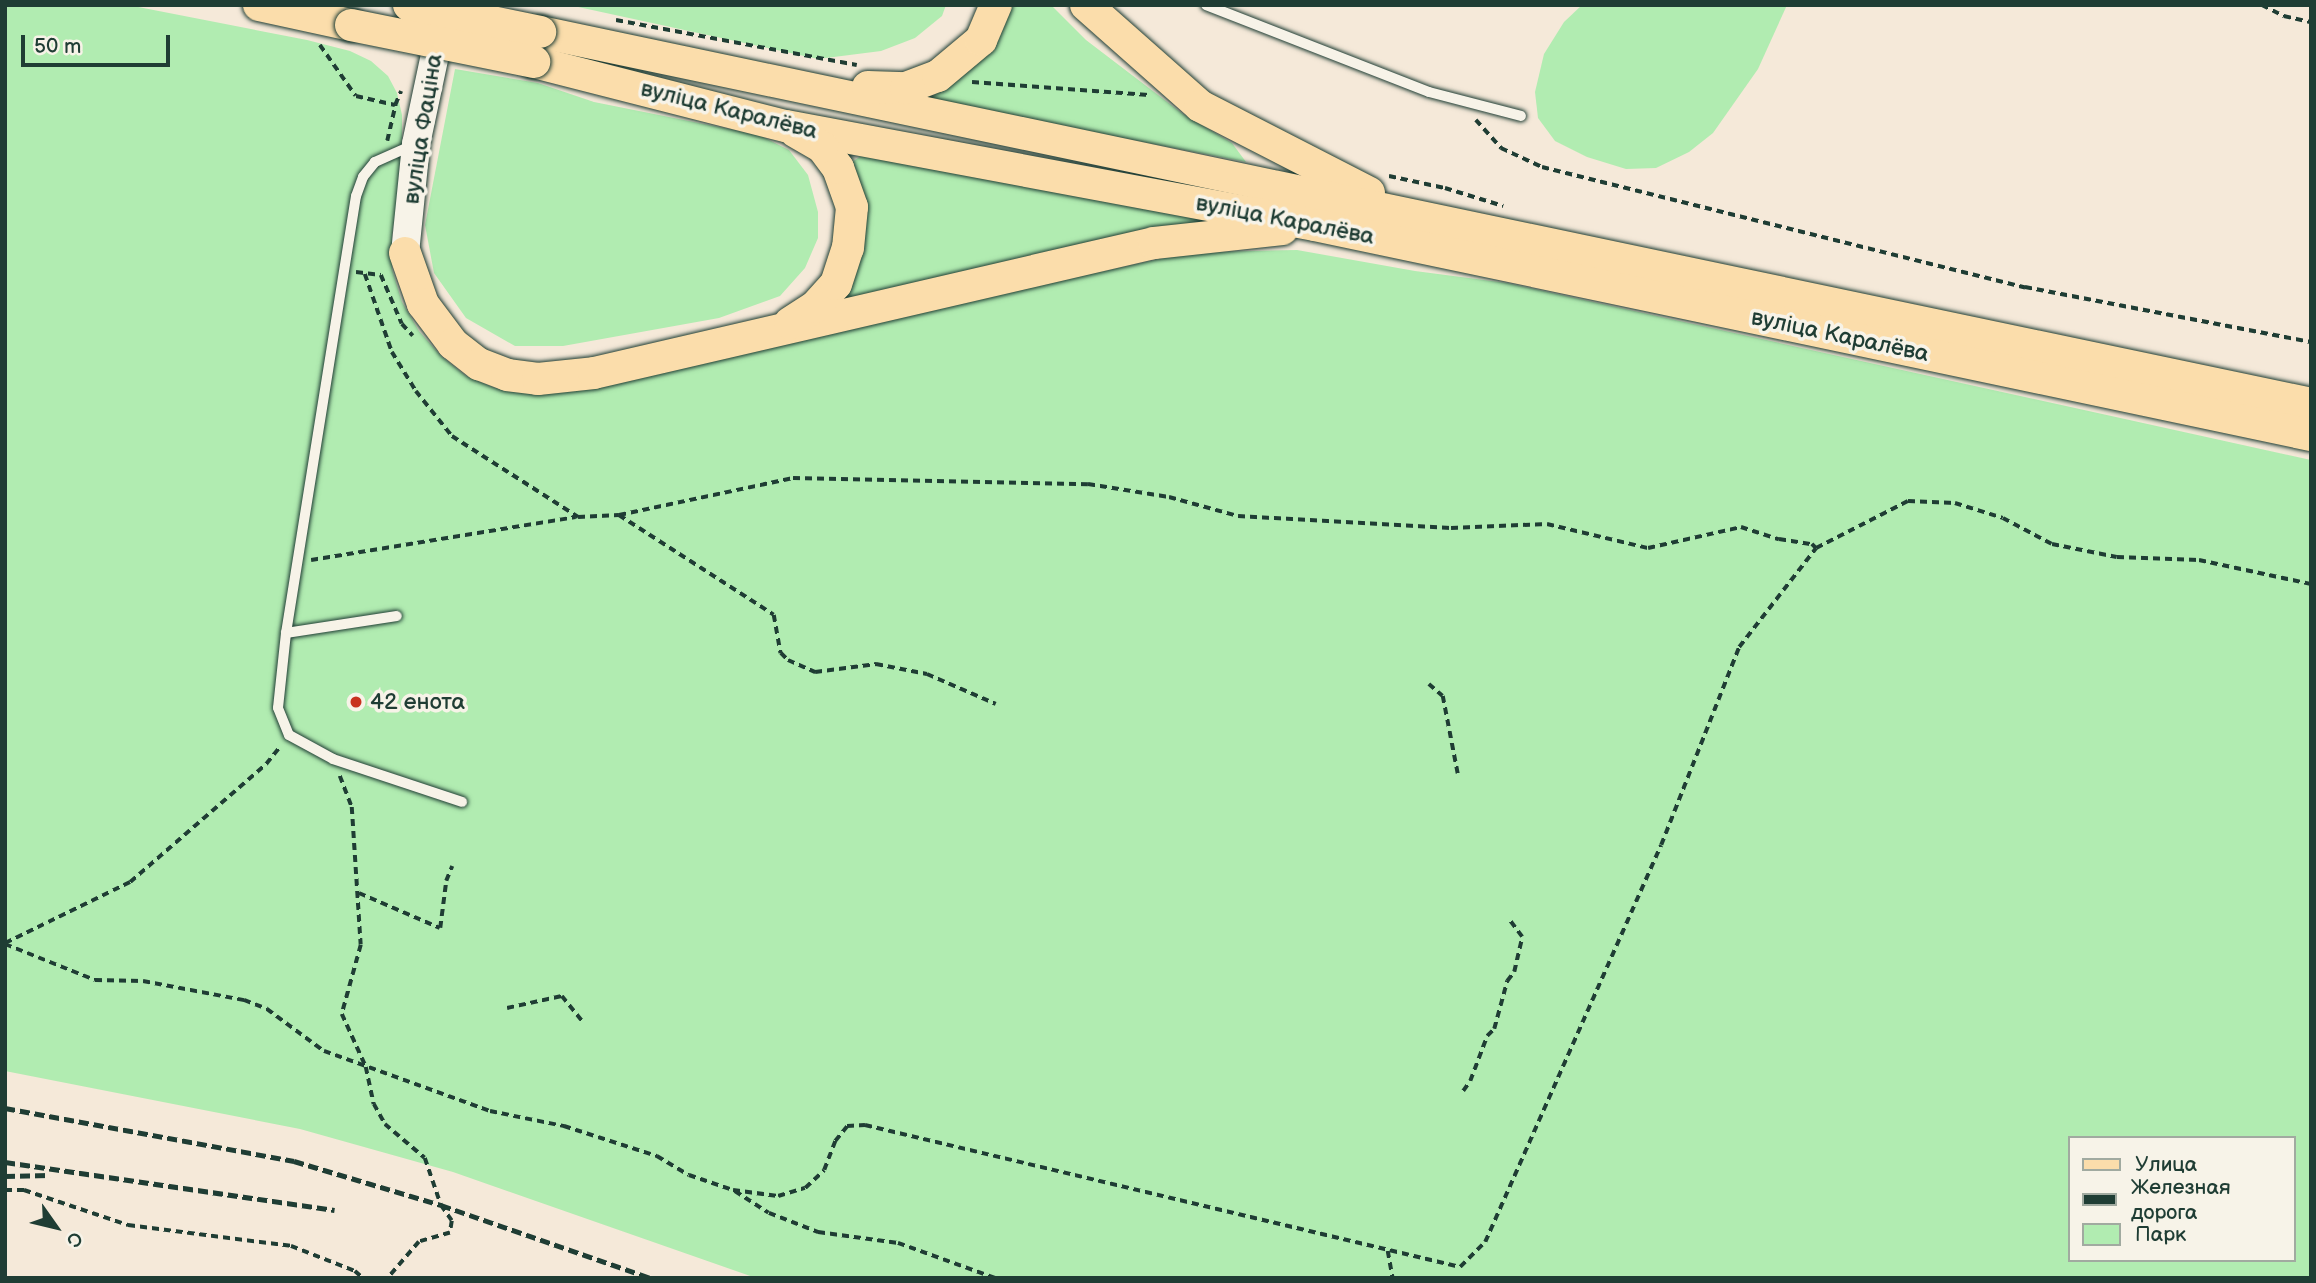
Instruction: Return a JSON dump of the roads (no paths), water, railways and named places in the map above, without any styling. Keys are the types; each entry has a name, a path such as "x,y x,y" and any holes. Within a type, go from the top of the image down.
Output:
{"main road":[{"name":"вуліца Каралёва","path":"259,5 351,25 537,47 790,84 2311,404"},
{"name":"вуліца Каралёва","path":"409,5 786,126 1315,225 2311,435"},
{"name":"вуліца Фаціна","path":"405,253 416,144 445,5"},
{"path":"790,84 906,88 938,76 981,40 996,5"},
{"path":"1086,5 1200,106 1404,212"},
{"path":"777,332 814,307 836,284 848,248 852,207 838,168 822,147 786,126"},
{"path":"405,253 423,304 437,327 453,344 479,364 507,375 538,379 594,373 1154,243 1315,225"}],"lane":[{"path":"1206,5 1429,92 1521,116"},
{"path":"416,144 384,155 363,177 356,196 286,633 278,708 289,735 333,759 462,802"},
{"path":"286,633 397,616"}],"railway":[{"path":"5,1108 294,1161 441,1205 651,1278"},
{"path":"5,1162 335,1210"},
{"path":"5,1176 50,1175"}],"place":[{"name":"42 енота","path":"356,702"}]}
